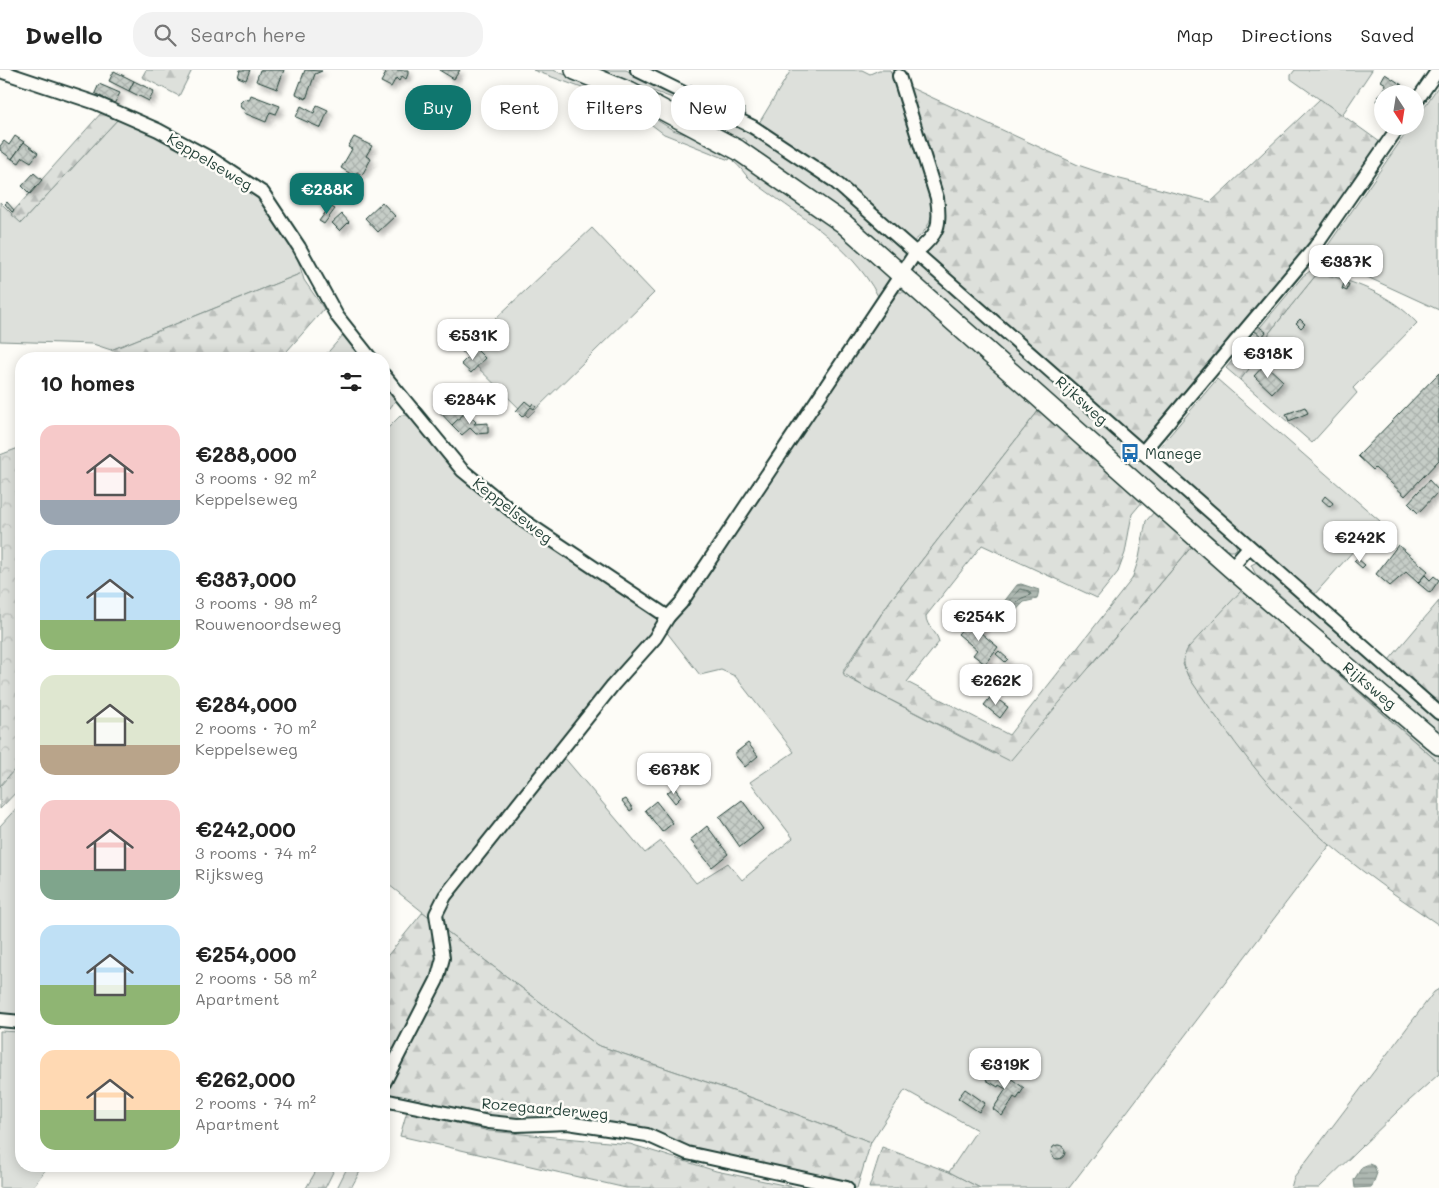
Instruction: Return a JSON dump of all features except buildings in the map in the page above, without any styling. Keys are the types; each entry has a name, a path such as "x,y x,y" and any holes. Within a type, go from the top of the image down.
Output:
{"main road":[{"name":"Rijksweg","path":"576,70 629,92 738,150 783,179 843,223 1231,568 1439,745"}],"street":[{"name":"Keppelseweg","path":"0,70 96,103 158,130 210,158 263,193 299,247 337,316 365,352"},
{"name":"Rijksweg","path":"637,70 753,127 833,180 1439,712"},
{"path":"1424,90 1438,70"},
{"path":"390,1071 437,980 443,958 436,914 445,896 613,685 655,638 668,617 681,603 916,252 929,240 940,218 937,198 899,76"},
{"path":"1142,453 1315,247 1393,135"},
{"name":"Keppelseweg","path":"390,382 462,470 524,521 668,617"},
{"path":"1231,568 1249,547"},
{"path":"0,1020 15,1021"},
{"name":"Rozegaarderweg","path":"390,1101 489,1122 517,1125 568,1123 647,1135 687,1153 847,1188"}],"green space":[{"path":"146,70 192,70 179,96 142,77"},
{"path":"533,70 553,70 592,85 574,85"},
{"path":"596,70 626,70 657,85 637,85"},
{"path":"791,70 862,70 870,74 879,70 890,70 932,193 932,209 927,227 912,243 745,125 745,109 746,116 759,123"},
{"path":"1295,70 1372,70 1342,115 1291,79 1291,75"},
{"path":"1439,85 1439,310 1352,270 1317,261 1405,135 1424,135 1424,108"},
{"path":"907,86 1078,165 1116,178 1211,202 1320,99 1384,145 1341,209 1143,445 926,254 942,231 944,213"},
{"path":"661,87 671,92 671,98 661,94"},
{"path":"102,112 118,119 21,223 11,214"},
{"path":"118,119 175,144 203,159 229,175 253,195 274,217 291,243 302,273 111,350 93,344 0,341 0,202 21,223"},
{"path":"661,123 671,130 700,139 732,155 729,160 664,134 659,130 661,130"},
{"path":"745,128 751,135 753,132 844,195 908,256 901,260 891,255 745,145 747,141 743,138 740,142 723,130 745,130"},
{"path":"737,158 830,224 890,276 886,290 878,296 866,277 837,245 804,218 750,179 734,162"},
{"path":"592,228 654,293 528,417 461,351"},
{"path":"918,259 1235,542 1237,548 1234,551 1229,551 1073,418 911,275 912,268"},
{"path":"1310,271 1316,275 1269,333 1266,348 1240,380 1226,368 1303,276"},
{"path":"1314,272 1342,279 1383,296 1407,313 1417,323 1353,388 1357,393 1312,443 1240,380 1266,348 1269,333 1316,275"},
{"path":"302,273 304,280 324,309 286,352 115,352 111,350"},
{"path":"898,292 905,292 1039,410 890,601 844,669 844,676 994,754 1092,665 1193,545 1242,590 1183,664 1188,676 1267,782 1330,845 1069,1188 980,1188 949,1172 977,1130 905,1090 871,1142 736,1092 597,1045 445,930 441,913 450,897 563,756 645,853 661,841 696,883 728,863 742,880 793,838 750,782 794,752 735,676 721,670 700,675 665,630 683,609"},
{"path":"344,334 358,352 328,352"},
{"path":"1217,379 1380,521 1314,595 1160,460 1159,448"},
{"path":"390,392 396,400 390,408"},
{"path":"1039,410 1143,501 1132,514 1125,553 1118,572 1097,598 982,545 926,616 926,620 939,642 907,682 1009,735 1132,579 1139,558 1146,521 1155,511 1193,545 1010,761 863,686 843,673 890,601"},
{"path":"401,415 411,418 465,480 498,509 656,615 658,623 653,636 440,895 431,908 433,920 390,886 390,426"},
{"path":"15,449 15,769 0,786 0,455"},
{"path":"1257,562 1439,718 1439,734 1255,573 1251,565"},
{"path":"1242,590 1439,763 1439,925 1380,884 1343,855 1290,808 1236,744 1188,676 1184,662 1188,648"},
{"path":"1439,601 1439,703 1389,660"},
{"path":"1291,631 1439,753 1439,763"},
{"path":"15,656 15,793 0,809 0,674"},
{"path":"15,810 15,1022 0,1021 0,826"},
{"path":"423,912 433,920 437,959 429,983 390,1058 390,953"},
{"path":"445,930 597,1045 736,1092 871,1142 857,1188 848,1188 624,1133 504,1124 390,1096 390,1083 445,976 448,957"},
{"path":"1439,989 1439,1074 1319,1188 1291,1188 1294,1177 1434,992"},
{"path":"0,1031 15,1032 15,1172 44,1172 32,1188 0,1188"},
{"path":"407,1111 489,1131 630,1144 716,1171 798,1188 626,1188 400,1136"},
{"path":"882,1147 949,1172 980,1188 869,1188"},
{"path":"315,1172 333,1172 325,1188 306,1188"},
{"path":"345,1172 360,1172 351,1188 337,1188"}],"water":[{"path":"1021,584 1039,590 1037,599 1024,602 1002,625 991,628 989,621 1017,585"},
{"path":"1369,1164 1374,1166 1377,1173 1372,1187 1355,1188 1354,1180 1362,1167"}],"place":[{"name":"Manege","path":"1130,453"}]}
